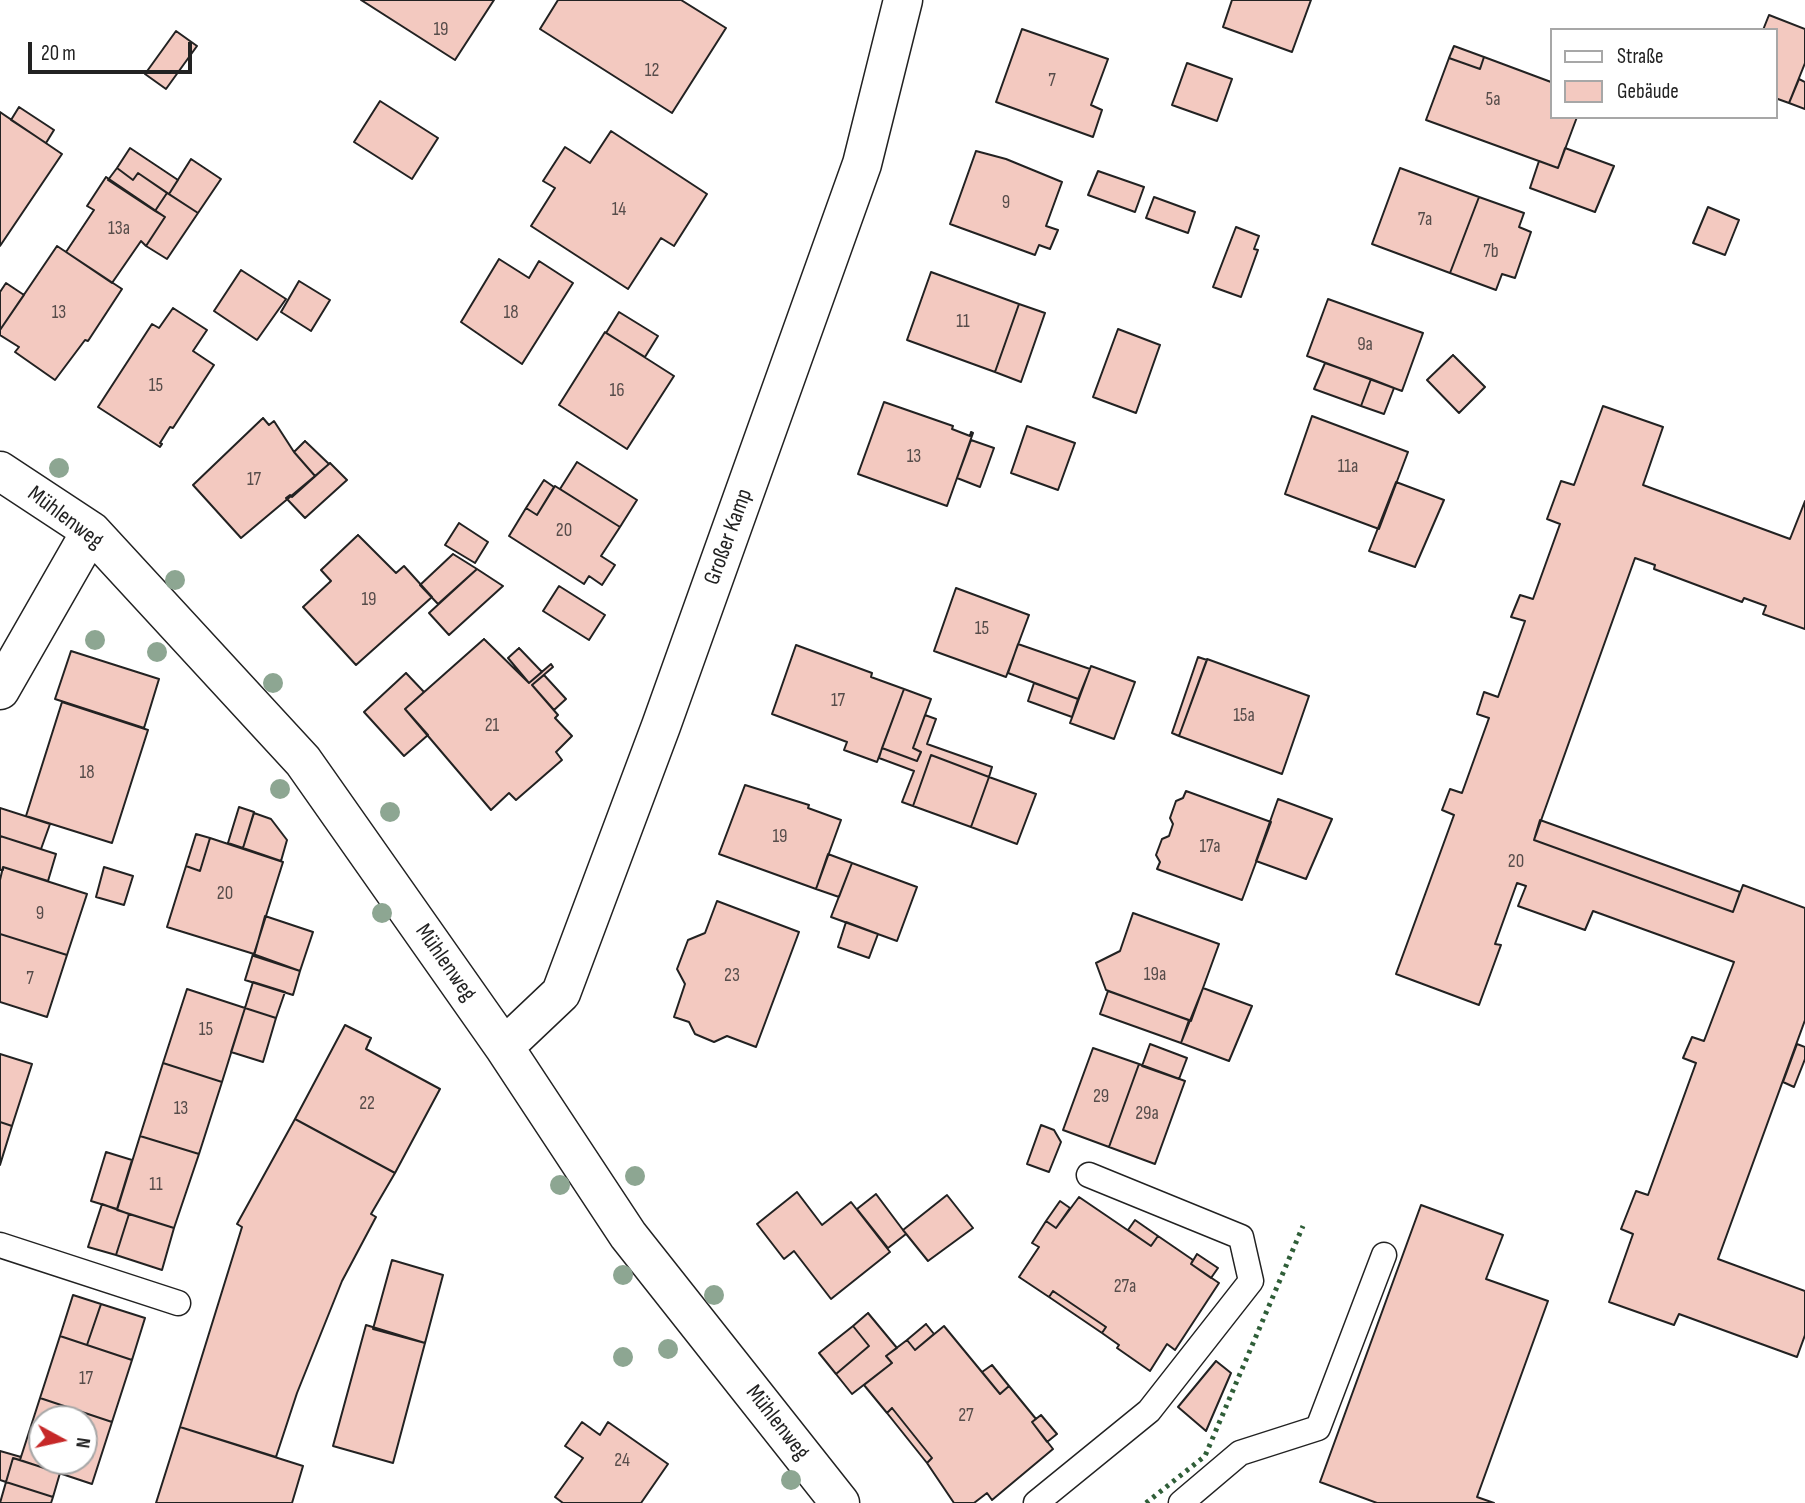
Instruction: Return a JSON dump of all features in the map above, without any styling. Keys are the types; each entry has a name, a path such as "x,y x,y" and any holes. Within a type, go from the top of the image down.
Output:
{"street":[{"name":"Großer Kamp","path":"504,1047 561,993 689,648 862,164 902,0"},
{"name":"Mühlenweg","path":"0,471 91,531 303,761 504,1047 628,1235 840,1503"},
{"path":"0,690 91,531"}],"lane":[{"path":"1036,1503 1149,1411 1251,1280 1241,1237 1089,1175"},
{"path":"0,1245 178,1303"},
{"path":"1181,1503 1240,1453 1318,1428 1384,1255"}],"building":[{"path":"361,0 494,0 455,60"},
{"path":"558,0 681,0 726,28 672,113 540,29"},
{"path":"1232,0 1311,0 1292,52 1223,27"},
{"path":"1769,15 1805,29 1805,63 1789,103 1777,99 1777,28 1764,28"},
{"path":"1022,29 1108,59 1091,105 1102,110 1093,137 996,102"},
{"path":"176,31 197,46 166,89 145,74"},
{"path":"1454,46 1484,57 1480,69 1449,58"},
{"path":"1484,57 1549,81 1549,119 1576,119 1558,168 1426,120 1449,58 1480,69"},
{"path":"1187,63 1232,79 1217,121 1172,105"},
{"path":"1799,79 1805,82 1805,109 1789,103"},
{"path":"380,101 438,138 412,179 354,142"},
{"path":"19,107 54,130 46,143 11,120"},
{"path":"0,112 62,154 0,246"},
{"path":"611,131 707,194 674,246 661,238 628,289 531,226 555,188 543,181 565,147 590,163"},
{"path":"130,148 178,180 169,194 138,173 133,180 117,168"},
{"path":"1565,148 1614,166 1595,212 1530,188 1539,161 1558,168"},
{"path":"976,151 1006,159 1062,182 1046,226 1058,230 1050,249 1039,245 1035,255 950,224"},
{"path":"191,159 221,179 198,213 169,194"},
{"path":"117,168 133,180 138,173 167,193 155,211 108,180"},
{"path":"1400,168 1479,197 1450,273 1372,244"},
{"path":"1098,171 1144,187 1135,212 1088,195"},
{"path":"106,177 165,217 146,246 141,241 112,283 66,252 94,210 87,206"},
{"path":"167,193 198,213 167,259 146,246 165,217 155,211"},
{"path":"1154,197 1195,212 1188,233 1146,218"},
{"path":"1479,197 1524,213 1519,227 1531,232 1515,278 1502,274 1496,290 1450,273"},
{"path":"1708,207 1739,220 1725,255 1693,243"},
{"path":"1236,227 1259,236 1254,249 1258,250 1241,297 1213,287"},
{"path":"57,246 122,289 88,341 85,340 55,380 15,352 19,347 0,335 0,330"},
{"path":"499,259 529,278 539,261 573,283 522,364 461,322"},
{"path":"241,270 286,299 257,340 214,311"},
{"path":"931,272 1019,304 995,372 907,340"},
{"path":"299,281 330,300 311,331 281,312"},
{"path":"6,283 24,295 0,330 0,292"},
{"path":"1328,299 1423,333 1402,391 1307,356"},
{"path":"1019,304 1045,313 1021,382 995,372"},
{"path":"173,308 207,330 193,351 214,365 173,428 170,427 160,447 98,407 152,324 159,328"},
{"path":"619,312 658,336 645,357 606,333"},
{"path":"1118,329 1160,345 1136,413 1093,397"},
{"path":"605,332 674,376 627,449 559,405"},
{"path":"1453,355 1485,387 1459,413 1427,380"},
{"path":"1325,363 1371,379 1361,406 1314,389"},
{"path":"1371,379 1394,388 1384,414 1361,406"},
{"path":"884,402 953,426 952,429 970,436 971,432 973,433 947,506 858,474"},
{"path":"1603,406 1663,427 1643,485 1790,539 1805,501 1805,629 1763,614 1766,606 1744,598 1742,602 1654,569 1655,565 1635,558 1534,840 1733,912 1743,885 1805,908 1805,1020 1718,1259 1805,1291 1805,1335 1797,1357 1679,1314 1674,1325 1609,1302 1633,1234 1621,1229 1636,1191 1648,1195 1696,1063 1683,1058 1692,1037 1704,1041 1734,962 1593,911 1585,930 1518,906 1526,886 1517,883 1495,944 1501,945 1479,1005 1396,974 1454,815 1442,810 1450,789 1462,793 1489,718 1477,714 1484,692 1498,697 1525,621 1511,617 1520,595 1533,599 1560,524 1547,519 1561,481 1574,485"},
{"path":"1312,416 1408,452 1379,529 1285,494"},
{"path":"263,418 269,425 274,421 294,452 315,476 241,538 193,485"},
{"path":"1027,426 1075,443 1058,490 1011,473"},
{"path":"971,440 994,448 980,487 957,478"},
{"path":"305,441 329,464 315,476 294,452"},
{"path":"577,462 637,500 620,527 560,489"},
{"path":"330,463 347,480 305,518 286,498 290,495 292,497"},
{"path":"544,480 554,487 537,515 526,508"},
{"path":"1396,482 1444,500 1415,567 1369,551"},
{"path":"555,486 620,527 601,556 615,565 602,585 589,576 584,584 509,536 526,508 537,515"},
{"path":"459,523 488,542 475,563 445,545"},
{"path":"358,535 396,573 404,566 432,597 356,665 303,607 331,581 321,570"},
{"path":"453,554 477,569 438,604 420,585"},
{"path":"477,569 503,586 449,635 429,613"},
{"path":"559,586 605,615 589,640 543,611"},
{"path":"956,588 1029,615 1006,677 934,651"},
{"path":"484,639 529,683 551,664 553,667 532,685 558,715 555,718 572,736 556,752 562,760 516,800 509,793 491,810 405,709"},
{"path":"1018,644 1090,669 1078,699 1008,673"},
{"path":"796,645 872,673 871,677 904,689 877,762 844,750 847,742 772,714"},
{"path":"519,648 542,672 529,683 508,658"},
{"path":"71,651 159,679 144,728 55,699"},
{"path":"1198,657 1207,660 1179,736 1172,733"},
{"path":"1207,659 1309,696 1282,774 1179,736"},
{"path":"1091,666 1135,682 1114,739 1070,723"},
{"path":"406,673 424,692 405,709 428,735 404,756 364,712"},
{"path":"544,675 566,699 554,710 532,685"},
{"path":"1034,683 1078,699 1072,717 1028,701"},
{"path":"904,689 931,699 913,748 921,752 917,761 882,748"},
{"path":"62,702 148,730 112,843 26,816"},
{"path":"925,715 936,719 927,744 992,767 989,777 931,755 913,806 902,802 914,771 879,758 882,748 917,761 921,752 913,748"},
{"path":"931,755 989,777 971,827 913,806"},
{"path":"989,777 1036,794 1017,844 971,827"},
{"path":"745,785 809,805 808,808 841,820 816,889 719,854"},
{"path":"1186,791 1271,822 1242,900 1157,869 1160,862 1156,855 1162,839 1169,836 1173,824 1170,818 1176,801 1183,798"},
{"path":"1278,799 1332,819 1306,879 1256,861"},
{"path":"239,807 254,812 243,848 228,843"},
{"path":"0,808 50,824 41,849 0,836"},
{"path":"254,813 271,819 287,840 281,861 243,848"},
{"path":"1540,820 1740,892 1733,912 1534,840"},
{"path":"196,834 210,838 200,871 186,866"},
{"path":"0,836 56,854 48,881 3,867 3,870 0,870"},
{"path":"210,838 283,862 254,954 167,927 186,866 200,871"},
{"path":"828,854 852,863 839,897 816,889"},
{"path":"852,863 917,887 897,941 831,917"},
{"path":"3,867 87,894 67,955 0,934 0,880"},
{"path":"104,867 133,876 124,905 96,897"},
{"path":"717,901 799,932 756,1047 727,1036 714,1042 695,1034 689,1022 674,1017 685,984 677,969 688,940 705,933"},
{"path":"1133,913 1219,944 1191,1021 1106,990 1096,963 1120,951"},
{"path":"265,916 313,932 300,971 254,956"},
{"path":"846,922 878,934 869,958 838,947"},
{"path":"0,934 67,955 47,1017 0,1002"},
{"path":"253,954 300,971 293,995 245,980"},
{"path":"253,982 285,992 276,1018 245,1008"},
{"path":"1203,988 1252,1006 1229,1061 1181,1043"},
{"path":"187,989 245,1008 222,1082 163,1063"},
{"path":"1108,991 1189,1020 1181,1043 1100,1014"},
{"path":"245,1008 276,1018 263,1062 231,1052"},
{"path":"345,1025 371,1038 366,1049 440,1089 395,1173 295,1119"},
{"path":"1150,1044 1187,1058 1179,1079 1142,1066"},
{"path":"1797,1044 1805,1047 1805,1059 1794,1087 1783,1082"},
{"path":"1093,1048 1139,1064 1109,1147 1063,1130"},
{"path":"0,1054 32,1064 12,1126 0,1122"},
{"path":"163,1063 222,1082 199,1154 140,1136"},
{"path":"1139,1064 1185,1081 1155,1164 1109,1147"},
{"path":"295,1119 395,1173 371,1214 376,1217 342,1281 297,1393 276,1457 180,1427 242,1227 237,1224"},
{"path":"0,1122 12,1126 0,1165"},
{"path":"1041,1125 1054,1130 1061,1142 1049,1172 1027,1164"},
{"path":"140,1136 199,1154 174,1228 117,1210"},
{"path":"106,1152 132,1160 117,1209 91,1201"},
{"path":"797,1192 822,1225 851,1202 890,1252 831,1299 794,1251 784,1259 757,1224"},
{"path":"876,1194 906,1234 888,1248 857,1209"},
{"path":"947,1195 973,1228 928,1261 903,1230"},
{"path":"1079,1197 1151,1246 1158,1236 1193,1260 1191,1264 1219,1283 1175,1350 1167,1344 1150,1371 1117,1348 1119,1345 1102,1333 1106,1327 1053,1291 1049,1297 1019,1277 1039,1247 1032,1243 1046,1221 1056,1228"},
{"path":"1060,1201 1070,1208 1056,1228 1046,1221"},
{"path":"102,1204 129,1214 116,1255 88,1247"},
{"path":"1421,1205 1503,1235 1486,1279 1548,1301 1477,1497 1494,1503 1377,1503 1320,1482"},
{"path":"129,1214 174,1228 162,1270 116,1255"},
{"path":"1135,1220 1158,1236 1151,1246 1128,1230"},
{"path":"1197,1254 1218,1268 1211,1278 1191,1264"},
{"path":"392,1260 443,1275 425,1343 373,1329"},
{"path":"1053,1291 1106,1327 1102,1333 1049,1297"},
{"path":"73,1295 101,1304 87,1345 60,1336"},
{"path":"101,1304 145,1318 132,1360 87,1345"},
{"path":"868,1313 897,1348 886,1356 892,1363 852,1394 836,1374 869,1346 853,1326"},
{"path":"926,1324 934,1334 915,1350 907,1340"},
{"path":"366,1325 425,1343 393,1463 333,1446"},
{"path":"853,1326 869,1346 836,1374 819,1353"},
{"path":"944,1326 1000,1394 1009,1386 1036,1419 1032,1422 1053,1449 992,1500 987,1493 974,1503 954,1503 927,1463 932,1458 892,1408 887,1413 864,1385 892,1363 886,1356 907,1340 915,1350"},
{"path":"60,1336 132,1360 112,1422 98,1417 98,1405 61,1405 40,1398"},
{"path":"1216,1361 1231,1373 1206,1431 1178,1407"},
{"path":"992,1365 1009,1386 1000,1394 982,1372"},
{"path":"40,1398 61,1405 38,1405"},
{"path":"892,1408 932,1458 927,1463 887,1413"},
{"path":"1041,1415 1057,1434 1047,1442 1032,1422"},
{"path":"98,1417 112,1422 98,1465"},
{"path":"582,1422 600,1435 608,1422 668,1464 641,1503 563,1503 555,1497 583,1458 565,1446"},
{"path":"180,1427 303,1466 292,1503 156,1503"},
{"path":"28,1435 28,1463 20,1460"},
{"path":"0,1451 21,1457 20,1460 13,1458 6,1482 0,1480"},
{"path":"13,1458 28,1463 28,1475 59,1475 53,1497 6,1482"},
{"path":"65,1475 95,1475 92,1484"},
{"path":"6,1482 53,1497 51,1503 0,1503"}],"hedge":[{"path":"1146,1503 1205,1456 1303,1226"}]}
